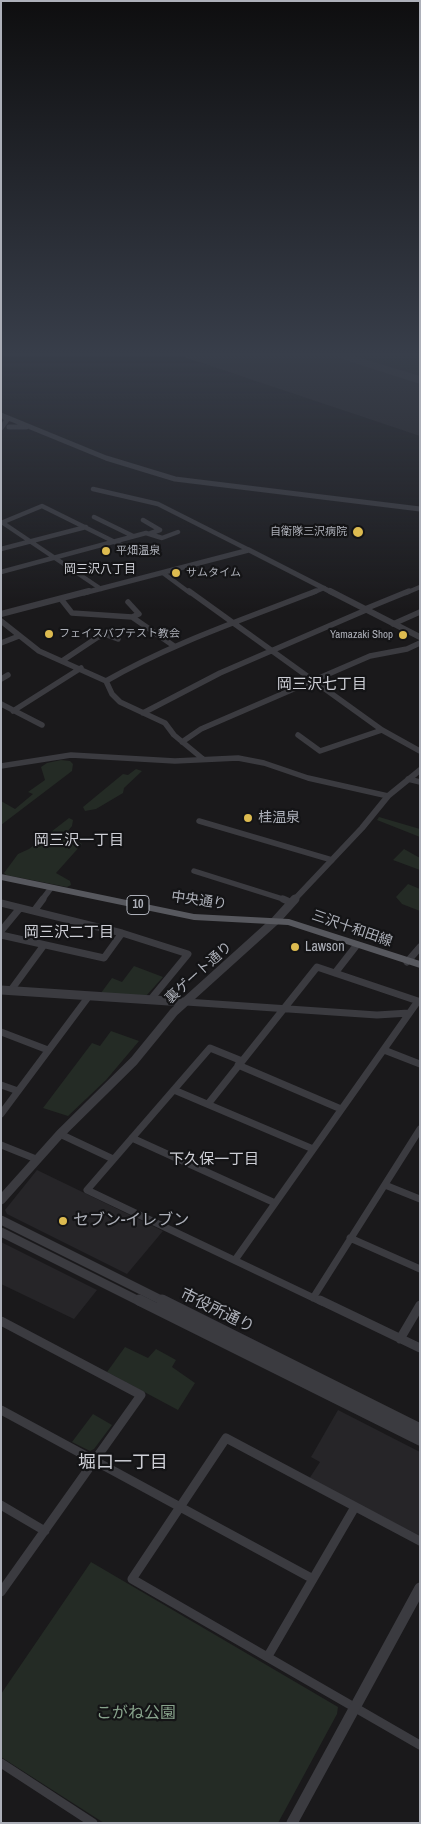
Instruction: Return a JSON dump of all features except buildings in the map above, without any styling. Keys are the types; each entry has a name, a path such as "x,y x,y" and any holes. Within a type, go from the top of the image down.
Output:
{"main road":[{"name":"中央通り","path":"1,877 194,917 220,920 276,920"},
{"name":"三沢十和田線","path":"276,920 289,922 356,946 420,965"}],"street":[{"path":"65,441 106,458 175,480 420,509"},
{"path":"93,488 158,504 420,637"},
{"path":"2,523 42,506 137,554"},
{"path":"94,517 133,536"},
{"path":"1,572 160,530 143,520"},
{"path":"2,523 101,589"},
{"path":"1,549 86,527"},
{"path":"148,534 162,538 178,532"},
{"path":"2,612 101,589 248,550"},
{"path":"163,573 382,730 420,751"},
{"path":"143,713 220,673 420,587"},
{"path":"106,681 137,663 174,646 324,588"},
{"path":"61,599 72,613 132,617 139,614 128,602"},
{"path":"393,624 420,612"},
{"path":"132,617 174,646"},
{"path":"1,621 39,651 106,681 112,694 120,702 165,723 182,742 203,759"},
{"path":"62,661 98,637 107,635 118,639"},
{"path":"1,643 19,636"},
{"path":"182,742 201,729 312,680 378,653 407,649 420,643"},
{"path":"14,711 80,668"},
{"path":"1,679 8,675"},
{"path":"1,704 42,725"},
{"path":"298,734 320,752 382,730"},
{"path":"1,766 66,755 175,761 203,759 249,760 308,778 388,796"},
{"name":"裏ゲート通り","path":"1,1200 36,1159 134,1060 184,1002 276,920 388,796 420,770"},
{"path":"408,779 420,782"},
{"path":"199,821 332,860"},
{"path":"194,871 265,892 292,903"},
{"path":"34,911 52,888"},
{"path":"1,904 122,933 188,954 151,999"},
{"path":"1,931 20,908"},
{"path":"1,935 104,958 122,933"},
{"path":"11,990 44,945"},
{"path":"335,973 356,946"},
{"path":"407,962 420,947"},
{"path":"208,1104 317,967 418,1001 235,1260"},
{"path":"1,990 151,999 282,1010 377,1015 409,1013"},
{"path":"1,1114 89,996"},
{"path":"1,1032 48,1050"},
{"path":"341,1109 210,1048 87,1190 420,1348"},
{"path":"384,1050 420,1064"},
{"path":"1,1085 18,1091"},
{"path":"174,1090 313,1148"},
{"path":"313,1298 419,1132"},
{"path":"60,1134 113,1159"},
{"path":"132,1138 275,1203"},
{"path":"1,1145 36,1159"},
{"path":"385,1185 420,1199"},
{"name":"市役所通り","path":"1,1220 420,1429"},
{"name":"市役所通り","path":"1,1232 420,1440"},
{"path":"350,1238 420,1269"},
{"path":"400,1339 420,1305"},
{"path":"1,1321 141,1395 1,1592"},
{"path":"1,1410 95,1459 313,1579"},
{"path":"420,1540 226,1438 132,1579 420,1745"},
{"path":"1,1505 45,1531"},
{"path":"268,1656 355,1507"},
{"path":"292,1823 420,1588"},
{"path":"1,1763 94,1823"}],"shaded area":[{"path":"37,1170 163,1231 127,1274 7,1214 5,1210"},
{"path":"1,1242 97,1290 74,1319 1,1284"},
{"path":"338,1410 420,1452 420,1536 309,1479 320,1462 311,1457"}],"green space":[{"path":"61,760 70,761 73,764 72,771 1,825 1,801 15,809 33,794 28,792 45,780 41,767 47,763"},
{"path":"136,769 142,771 124,788 123,793 96,809 85,811 83,807 123,774 128,775"},
{"path":"379,817 420,829 420,837 377,820"},
{"path":"69,818 73,820 72,826 67,832 70,837 82,844 56,873 70,881 71,885 67,887 6,875 4,873 18,854 29,849"},
{"path":"404,849 420,858 420,870 393,860"},
{"path":"408,884 420,889 420,911 402,904 396,897"},
{"path":"134,966 163,977 146,996 101,993 112,978 122,982"},
{"path":"111,1031 139,1041 106,1080 68,1116 43,1108 92,1043 100,1046"},
{"path":"125,1347 148,1358 156,1349 176,1360 172,1367 195,1383 178,1410 107,1372"},
{"path":"93,1414 112,1425 94,1449 90,1451 72,1442"},
{"name":"こがね公園","path":"91,1562 338,1707 337,1714 278,1823 104,1823 1,1757 1,1694"}],"place":[{"name":"自衛隊三沢病院","path":"358,532"},
{"name":"平畑温泉","path":"106,551"},
{"name":"サムタイム","path":"176,573"},
{"name":"フェイスバプテスト教会","path":"49,634"},
{"name":"Yamazaki Shop","path":"403,635"},
{"name":"桂温泉","path":"248,818"},
{"name":"Lawson","path":"295,947"},
{"name":"セブン-イレブン","path":"63,1221"}],"district":[{"name":"岡三沢八丁目","path":"100,570"},
{"name":"岡三沢七丁目","path":"322,685"},
{"name":"岡三沢一丁目","path":"79,841"},
{"name":"岡三沢二丁目","path":"69,933"},
{"name":"下久保一丁目","path":"214,1160"},
{"name":"堀口一丁目","path":"123,1463"}]}
